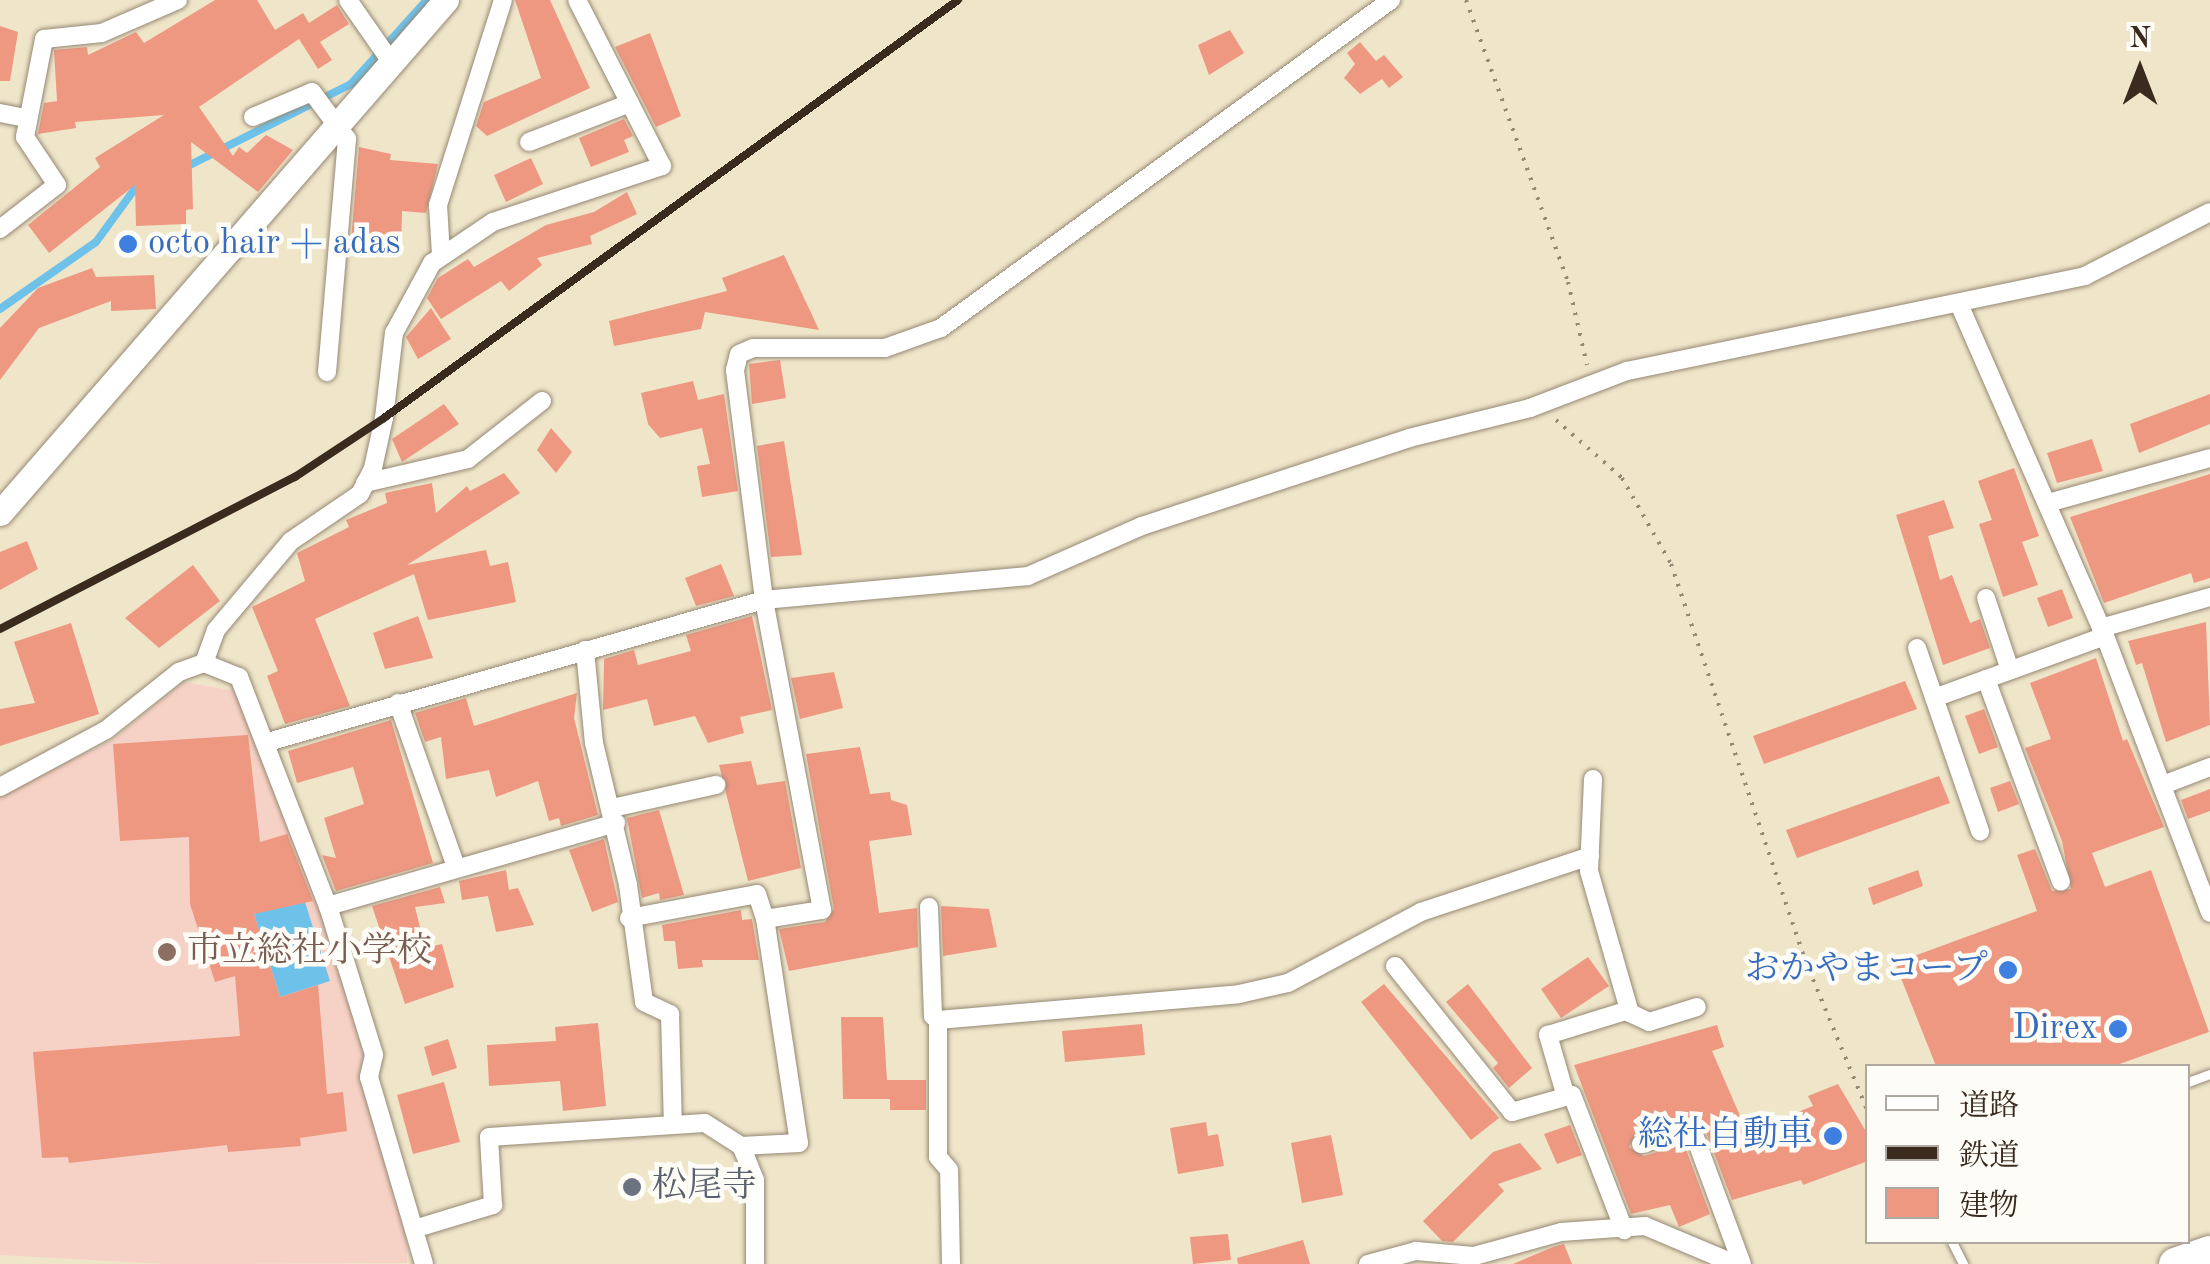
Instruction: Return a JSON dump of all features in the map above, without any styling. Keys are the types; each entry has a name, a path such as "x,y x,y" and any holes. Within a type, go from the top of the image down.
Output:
{"highway":[{"path":"2175,1264 2210,1252"}],"main road":[{"path":"0,513 446,0"}],"street":[{"path":"0,229 56,185 25,137 44,39 102,34 178,0"},
{"path":"348,0 392,62"},
{"path":"440,255 438,205 503,0"},
{"path":"204,663 216,630 291,540 360,494 384,418 394,333 410,293 440,255 492,222 662,166 577,0"},
{"path":"766,919 822,910 764,600 735,370 739,354 753,348 886,348 940,328 1390,0"},
{"path":"252,118 312,92 346,139 326,372"},
{"path":"529,142 630,103"},
{"path":"0,112 26,118"},
{"path":"268,742 764,600 1028,576 1178,514 1409,438 1536,406 1627,371 2085,276 2210,212"},
{"path":"1959,304 2103,632 2210,912"},
{"path":"365,484 468,459 542,401"},
{"path":"2048,503 2210,458"},
{"path":"1934,698 2103,632 2210,597"},
{"path":"1986,598 2010,670"},
{"path":"1917,648 1980,832"},
{"path":"585,650 594,742 614,815 644,1002 670,1014 673,1126"},
{"path":"0,786 106,730 179,672 204,663 239,678 268,742 328,906 374,1054 369,1077 424,1264"},
{"path":"1986,679 2061,882"},
{"path":"398,704 456,867"},
{"path":"2164,786 2210,767"},
{"path":"1593,778 1590,856 1629,1010 1649,1022 1697,1008"},
{"path":"328,906 716,785"},
{"path":"929,906 933,1016 938,1020 1238,994 1288,983 1421,912 1590,856"},
{"path":"414,1228 492,1205 489,1137 705,1123 742,1146 799,1144 766,919 756,894 629,918"},
{"path":"1395,966 1512,1112 1572,1095 1624,1230"},
{"path":"1566,1097 1548,1036 1629,1010"},
{"path":"938,1020 938,1156 949,1170 950,1264"},
{"path":"1641,1144 1692,1128 1739,1264"},
{"path":"742,1146 755,1180 756,1264"},
{"path":"1368,1264 1416,1251 1474,1256 1561,1232 1662,1229 1739,1264"}],"path":[{"path":"1466,0 1568,282 1591,384"},
{"path":"1536,406 1603,455 1671,564 1805,960 1865,1105"}],"shaded area":[{"name":"市立総社小学校","path":"183,682 236,691 304,849 366,1055 360,1071 406,1229 407,1263 166,1264 0,1255 0,796 114,739"}],"water":[{"path":"304,899 330,981 280,997 254,914"}],"building":[{"path":"215,0 257,0 275,30 303,13 309,23 337,5 349,24 320,42 332,60 318,69 299,39 199,107 233,156 239,147 247,153 266,135 293,150 258,192 191,142 193,209 186,210 186,224 136,226 135,185 49,253 28,225 100,167 95,158 164,115 75,122 76,128 38,134 44,103 57,101 54,50 87,47 88,55 136,32 144,43"},
{"path":"515,0 550,0 590,88 487,136 476,126 484,102 541,78"},
{"path":"0,26 18,32 10,81 0,81"},
{"path":"1230,30 1244,53 1209,75 1198,45"},
{"path":"650,33 681,116 656,127 615,47"},
{"path":"1360,42 1376,61 1384,55 1403,77 1389,88 1382,79 1360,94 1344,78 1355,64 1347,53"},
{"path":"624,119 633,136 624,140 629,152 591,167 579,138"},
{"path":"359,147 391,154 390,160 438,164 426,213 402,211 401,253 350,252"},
{"path":"531,158 543,184 506,202 494,175"},
{"path":"627,192 637,214 590,236 592,244 537,258 542,265 509,291 501,281 441,319 427,298 438,278 468,259 474,267 546,225 594,212"},
{"path":"784,255 819,330 705,312 701,329 614,346 609,321 727,291 722,278"},
{"path":"92,268 96,277 154,275 156,309 111,311 111,301 39,328 0,380 0,328 38,288"},
{"path":"431,308 451,339 418,359 406,337"},
{"path":"780,360 786,398 752,404 749,364"},
{"path":"693,381 698,400 724,394 738,491 702,497 697,466 710,464 702,428 660,438 648,424 641,393"},
{"path":"2210,394 2210,424 2139,453 2130,424"},
{"path":"444,404 459,424 402,462 392,439"},
{"path":"551,428 572,452 556,473 537,450"},
{"path":"2092,439 2103,471 2057,483 2047,453"},
{"path":"784,441 802,555 771,557 757,446"},
{"path":"2014,468 2039,536 2022,542 2038,585 2003,597 1979,524 1992,520 1978,481"},
{"path":"504,473 520,493 407,565 486,550 490,566 508,562 516,602 428,620 414,574 315,619 350,706 285,724 267,676 278,671 252,607 305,581 297,553 349,527 346,520 387,503 385,493 432,483 436,513 467,486 470,491"},
{"path":"2210,474 2210,578 2194,583 2191,573 2104,603 2070,517"},
{"path":"1944,500 1954,528 1928,536 1940,580 1952,575 1970,623 1980,619 1990,648 1943,665 1896,515"},
{"path":"27,541 38,569 0,590 0,552"},
{"path":"721,564 734,596 696,606 685,578"},
{"path":"193,565 220,601 159,648 125,618"},
{"path":"2062,589 2073,618 2048,627 2037,598"},
{"path":"418,616 433,658 385,669 373,633"},
{"path":"752,616 772,710 740,717 744,733 708,743 695,716 654,726 647,699 603,710 604,659 634,650 638,665 691,651 686,635"},
{"path":"2206,622 2210,725 2166,742 2142,663 2136,665 2128,641"},
{"path":"71,623 99,714 0,746 0,709 35,703 14,642"},
{"path":"2096,658 2123,741 2127,739 2164,827 2092,853 2105,887 2151,870 2209,1032 2120,1064 1935,1064 1895,963 2037,911 2017,855 2035,849 2052,891 2071,889 2062,841 2025,748 2051,739 2030,683"},
{"path":"834,672 843,708 800,719 791,678"},
{"path":"1905,681 1917,709 1764,764 1753,736"},
{"path":"577,693 574,718 598,815 561,826 559,818 549,821 538,781 496,797 489,770 446,779 441,737 425,742 415,713 466,698 474,726"},
{"path":"1984,709 1998,747 1979,754 1965,716"},
{"path":"391,720 433,863 336,891 322,855 336,858 324,818 364,804 353,767 297,783 288,751"},
{"path":"248,735 260,842 287,834 313,901 254,914 280,997 318,985 327,1094 343,1092 347,1131 300,1138 301,1146 228,1152 227,1145 69,1163 68,1157 42,1158 33,1052 240,1036 235,976 215,982 190,904 189,837 120,841 113,744"},
{"path":"860,747 870,794 890,792 891,800 907,805 912,835 869,841 879,913 917,908 918,947 789,971 779,929 825,922 834,909 806,754"},
{"path":"751,761 757,785 785,781 801,868 748,881 719,765"},
{"path":"1939,776 1950,803 1797,858 1786,830"},
{"path":"2010,781 2019,804 1998,812 1990,788"},
{"path":"2210,789 2210,811 2188,819 2181,800"},
{"path":"659,810 684,895 660,900 659,893 642,898 627,818"},
{"path":"604,839 618,902 592,912 569,850"},
{"path":"506,870 509,890 518,888 534,925 496,932 488,896 462,900 459,881"},
{"path":"1918,870 1923,886 1873,905 1868,888"},
{"path":"440,887 445,903 415,907 425,948 442,944 454,987 405,1004 372,906"},
{"path":"941,906 989,909 997,947 943,956"},
{"path":"741,910 742,920 752,919 759,960 702,960 703,967 678,969 675,941 664,941 662,925"},
{"path":"1588,957 1609,986 1561,1018 1541,989"},
{"path":"1384,984 1499,1118 1471,1140 1361,1002"},
{"path":"1468,984 1532,1068 1509,1088 1493,1068 1498,1063 1446,1002"},
{"path":"841,1017 883,1017 887,1080 926,1080 926,1110 890,1110 890,1099 843,1099"},
{"path":"598,1023 606,1106 563,1111 560,1081 489,1086 487,1045 556,1041 555,1027"},
{"path":"1142,1024 1145,1055 1065,1062 1062,1031"},
{"path":"1717,1025 1724,1047 1712,1051 1747,1132 1813,1106 1808,1096 1838,1084 1865,1130 1865,1162 1803,1185 1801,1180 1732,1200 1703,1124 1688,1117 1637,1132 1629,1147 1644,1156 1684,1144 1710,1214 1679,1227 1670,1205 1631,1214 1574,1065"},
{"path":"448,1039 457,1068 432,1076 424,1047"},
{"path":"444,1082 460,1142 413,1154 397,1095"},
{"path":"1206,1122 1208,1136 1218,1134 1224,1166 1178,1174 1170,1128"},
{"path":"1570,1125 1582,1155 1557,1164 1544,1134"},
{"path":"1331,1135 1343,1195 1302,1203 1291,1143"},
{"path":"1520,1143 1542,1169 1498,1184 1504,1191 1453,1242 1442,1241 1423,1221 1493,1152"},
{"path":"1228,1234 1231,1260 1193,1264 1190,1237"},
{"path":"1303,1240 1310,1264 1238,1264 1237,1258"},
{"path":"1564,1244 1572,1264 1513,1264 1553,1247"}],"waterway":[{"path":"184,168 351,84 427,0"},
{"path":"0,309 96,242 139,183"}],"railway":[{"path":"0,629 295,477 384,418 958,0"}],"place":[{"name":"octo hair + adas","path":"128,244"},
{"name":"市立総社小学校","path":"167,952"},
{"name":"おかやまコープ","path":"2008,970"},
{"name":"Direx","path":"2118,1029"},
{"name":"総社自動車","path":"1833,1136"},
{"name":"松尾寺","path":"632,1187"}]}
